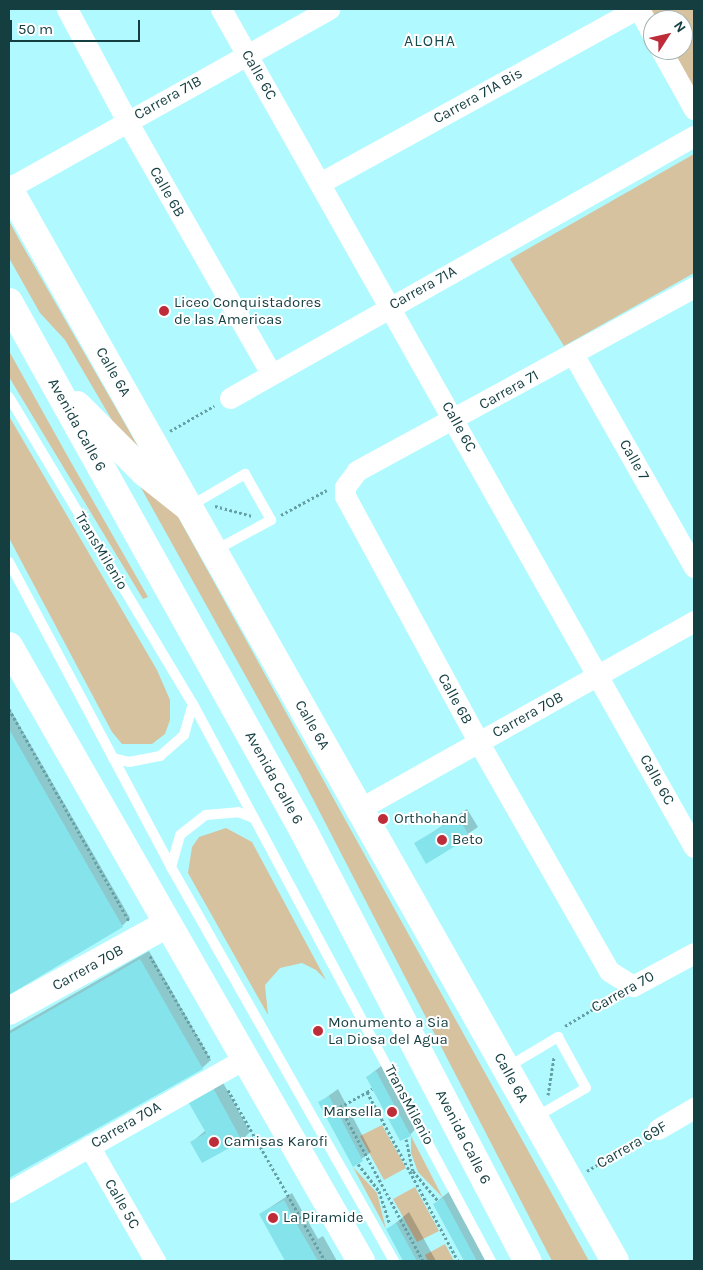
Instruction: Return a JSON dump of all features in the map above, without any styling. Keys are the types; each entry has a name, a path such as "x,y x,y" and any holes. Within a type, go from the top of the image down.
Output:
{"main road":[{"name":"Calle 6A","path":"9,188 152,442 192,504 214,551 361,808 505,1069 539,1114 569,1181 615,1261"},
{"name":"Avenida Calle 6","path":"9,302 303,830 528,1261"},
{"path":"52,379 127,456 192,504"},
{"path":"9,646 361,1261"},
{"name":"Carrera 70B","path":"9,1011 167,924"}],"street":[{"name":"Calle 6B","path":"67,9 126,120 271,373"},
{"name":"Calle 6C","path":"221,9 694,847"},
{"name":"Carrera 71B","path":"9,188 126,120 328,9"},
{"name":"Carrera 71A Bis","path":"320,183 638,9"},
{"path":"667,60 694,109"},
{"name":"Carrera 71A","path":"230,398 271,373 694,136"},
{"name":"Carrera 71","path":"349,478 573,354 693,291"},
{"name":"Calle 7","path":"573,354 694,567"},
{"name":"Calle 6B","path":"349,478 345,496 479,743 609,971 633,986"},
{"name":"Carrera 70B","path":"361,808 694,621"},
{"name":"Carrera 70","path":"633,986 694,953"},
{"name":"Carrera 70A","path":"9,1192 244,1059"},
{"name":"Carrera 69F","path":"658,1129 692,1114"},
{"name":"Calle 5C","path":"89,1146 155,1261"}],"lane":[{"name":"TransMilenio","path":"9,397 193,704 491,1261"},
{"path":"192,504 244,474 271,520 214,551"},
{"path":"9,562 171,867 394,1261"},
{"path":"113,758 145,761 174,747 184,735 193,704"},
{"path":"171,867 180,836 206,815 238,812 254,818"},
{"path":"505,1069 558,1037 586,1088 539,1114"}],"path":[{"path":"152,442 230,398"},
{"path":"192,504 271,520 349,478"},
{"path":"9,709 325,1261"},
{"name":"Carrera 70","path":"558,1037 565,1025 633,986"},
{"path":"539,1114 558,1037"},
{"path":"372,1089 338,1109 423,1261"},
{"path":"367,1092 458,1261"},
{"name":"Carrera 69F","path":"569,1181 658,1129"},
{"path":"406,1138 413,1170 438,1201"},
{"path":"358,1164 379,1190 390,1227"}],"shaded area":[{"path":"694,9 694,93 676,60 693,60 693,10 650,10"},
{"path":"694,154 694,273 564,346 510,259"},
{"path":"9,221 147,462 126,444 65,340 40,313 9,258"},
{"path":"9,351 148,597 143,599 9,377"},
{"path":"9,416 157,670 170,700 170,720 165,734 152,744 122,744 112,732 9,538"},
{"path":"135,477 172,506 589,1261 552,1261 300,774"},
{"path":"226,828 252,842 326,980 316,970 302,963 280,968 265,985 268,1015 188,873 192,847 199,837"},
{"path":"382,1125 406,1168 384,1180 360,1136"},
{"path":"411,1136 443,1198 418,1172 411,1153"},
{"path":"353,1167 377,1193 386,1229"},
{"path":"415,1187 439,1231 417,1242 393,1199"},
{"path":"445,1244 454,1261 428,1261 425,1255"}],"building":[{"path":"9,729 123,927 9,995"},
{"name":"Beto","path":"458,817 470,837 426,864 414,843"},
{"path":"140,959 203,1069 9,1178 9,1034"},
{"name":"Marsella","path":"376,1071 411,1136 400,1141 366,1077"},
{"path":"211,1084 242,1141 202,1163 190,1142 206,1133 186,1098"},
{"name":"Marsella","path":"329,1096 363,1161 353,1167 318,1102"},
{"path":"443,1198 477,1261 464,1261 433,1204"},
{"path":"284,1200 318,1261 285,1261 259,1214"},
{"path":"396,1223 417,1261 403,1261 386,1229"}],"place":[{"name":"Liceo Conquistadores de las Americas","path":"164,311"},
{"name":"Orthohand","path":"383,819"},
{"name":"Beto","path":"442,840"},
{"name":"Monumento a Sia La Diosa del Agua","path":"318,1031"},
{"name":"Marsella","path":"392,1112"},
{"name":"Camisas Karofi","path":"214,1142"},
{"name":"La Piramide","path":"273,1218"}],"district":[{"name":"ALOHA","path":"430,41"}]}
